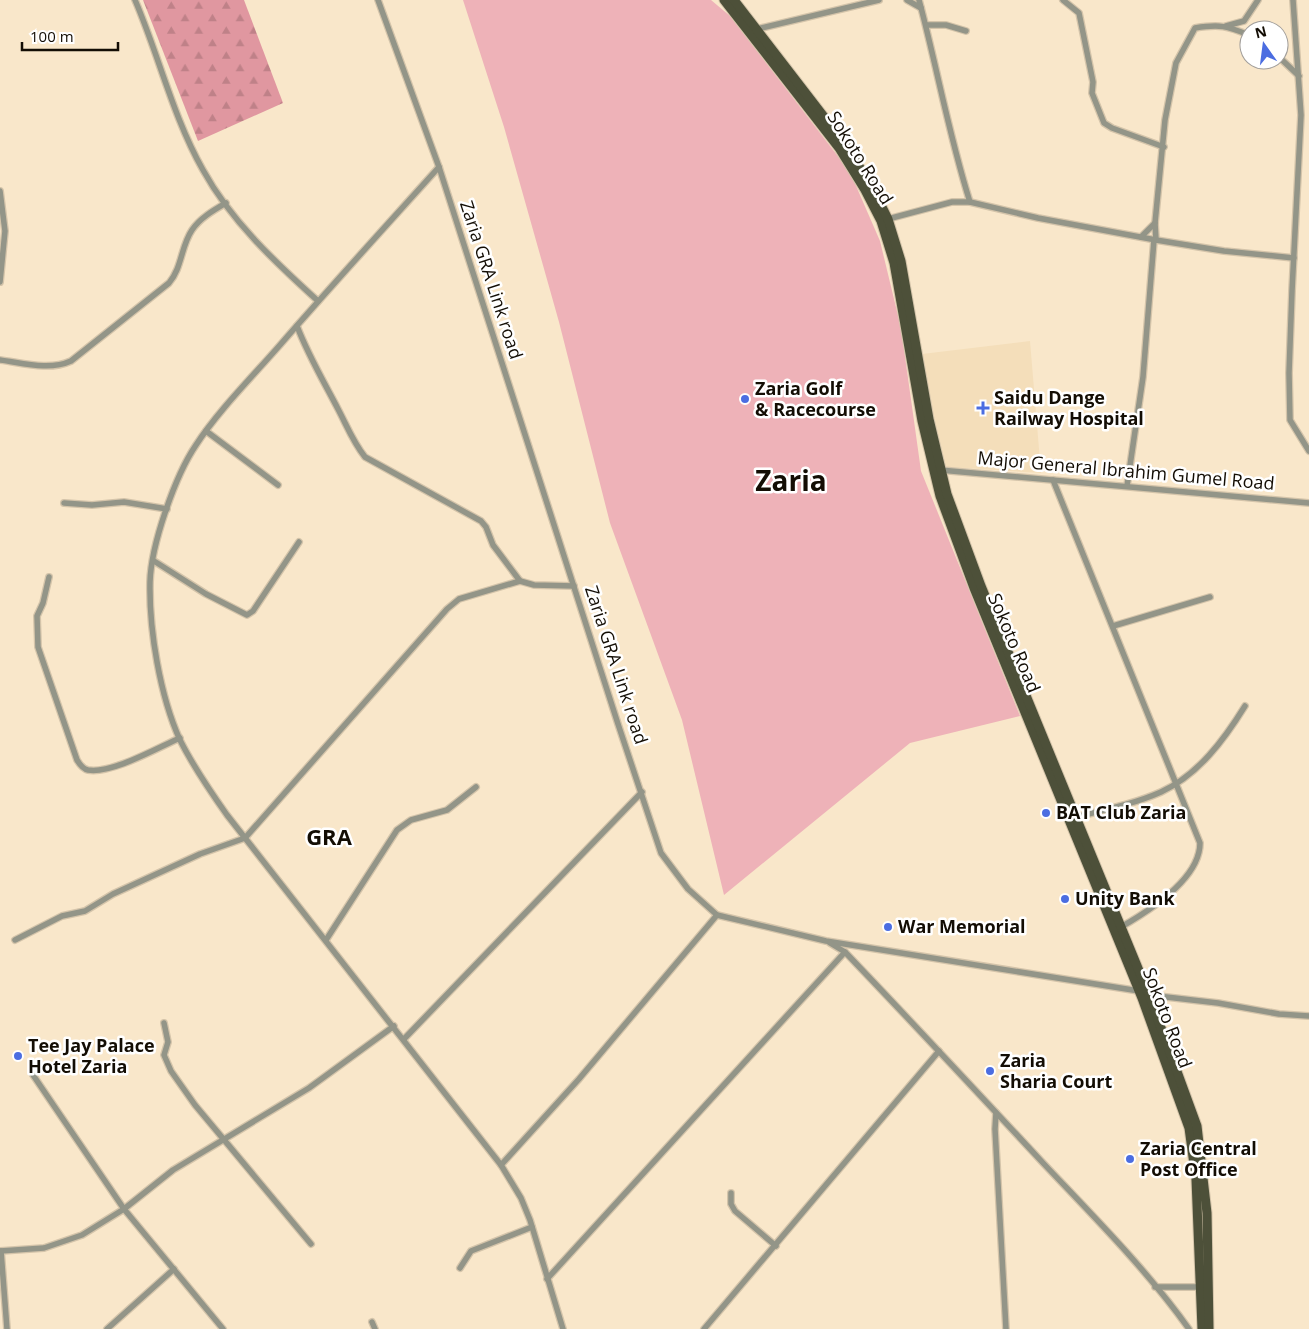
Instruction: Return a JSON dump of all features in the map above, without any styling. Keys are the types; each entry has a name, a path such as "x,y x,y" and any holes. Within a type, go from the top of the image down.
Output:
{"main road":[{"name":"Sokoto Road","path":"724,0 839,148 865,190 880,221 894,263 922,421 940,496 974,588 1139,991 1189,1128 1196,1179 1202,1329"},
{"name":"Sokoto Road","path":"734,0 845,144 872,187 888,219 904,277 940,470 981,586 1149,996 1190,1106 1200,1146 1207,1213 1210,1329"}],"street":[{"path":"135,0 193,152 213,188 266,253 318,301"},
{"name":"Zaria GRA Link road","path":"378,0 439,167 661,852 688,889 717,915 826,941 1139,991"},
{"path":"757,29 879,0"},
{"path":"907,0 921,8"},
{"path":"919,0 927,25 957,159 970,202"},
{"path":"1063,0 1079,13 1093,82 1092,93 1101,119 1112,128 1164,147"},
{"path":"1226,26 1244,20 1258,0"},
{"path":"1293,0 1301,115 1289,373 1290,420 1309,451"},
{"path":"1128,486 1143,377 1155,223 1166,120 1176,63 1195,28 1217,24 1239,31"},
{"path":"927,25 946,25 966,31"},
{"path":"1289,66 1299,76"},
{"path":"439,167 318,301 206,431 187,460 167,509 150,580 154,636 160,672 180,738 203,781 245,838 501,1165 521,1198 532,1227 562,1329"},
{"path":"0,191 5,231 0,282"},
{"path":"888,219 952,202 970,202 1038,218 1141,238 1224,251 1294,258"},
{"path":"0,360 23,364 56,365 71,360 169,283 176,272 192,230 212,211 226,203"},
{"path":"1141,238 1155,223"},
{"path":"297,326 310,358 354,443 365,457 481,521 486,527 494,545 520,581"},
{"path":"206,431 278,485"},
{"name":"Major General Ibrahim Gumel Road","path":"940,470 1309,503"},
{"path":"1053,480 1200,844 1199,859 1168,896 1121,927"},
{"path":"64,502 92,506 124,502 167,509"},
{"path":"154,561 206,594 247,615 254,611 300,542"},
{"path":"49,577 43,603 37,616 38,647 76,760 82,767 88,770 106,768 180,738"},
{"path":"15,940 62,916 85,911 113,894 200,854 245,838 447,609 458,599 520,581 534,585 574,586"},
{"path":"1112,626 1210,597"},
{"path":"1076,817 1160,792 1176,783 1212,753 1246,706"},
{"path":"326,940 397,830 411,820 447,810 476,788"},
{"path":"404,1040 642,792"},
{"path":"501,1165 579,1079 717,915"},
{"path":"826,941 845,952 940,1051 1154,1287 1189,1329"},
{"path":"547,1279 845,952"},
{"path":"1149,996 1218,1003 1279,1014 1309,1016"},
{"path":"164,1023 168,1042 164,1051 166,1061 195,1105 311,1244"},
{"path":"7,1329 0,1251 44,1248 82,1235 124,1209 173,1170 309,1088 394,1026"},
{"path":"704,1329 940,1051"},
{"path":"33,1075 124,1209 223,1329"},
{"path":"996,1113 995,1129 1006,1329"},
{"path":"731,1193 729,1197 735,1211 776,1246"},
{"path":"460,1268 471,1251 532,1227"},
{"path":"107,1329 174,1269"},
{"path":"1154,1287 1201,1287"},
{"path":"372,1322 376,1329"}],"shaded area":[{"name":"Zaria Golf & Racecourse","path":"463,0 711,0 730,16 850,172 880,241 901,328 921,471 1020,716 910,743 724,895 682,720 610,523 559,322 504,127"},
{"name":"Saidu Dange Railway Hospital","path":"1030,341 1041,473 948,467 940,463 922,354"}],"green space":[{"path":"143,0 244,0 283,103 198,141"}],"place":[{"name":"Zaria Golf & Racecourse","path":"745,399"},
{"name":"Saidu Dange Railway Hospital","path":"983,408"},
{"name":"BAT Club Zaria","path":"1046,813"},
{"name":"Unity Bank","path":"1065,899"},
{"name":"War Memorial","path":"888,927"},
{"name":"Tee Jay Palace Hotel Zaria","path":"18,1056"},
{"name":"Zaria Sharia Court","path":"990,1071"},
{"name":"Zaria Central Post Office","path":"1130,1159"}],"district":[{"name":"Zaria","path":"791,481"},
{"name":"GRA","path":"329,837"}]}
